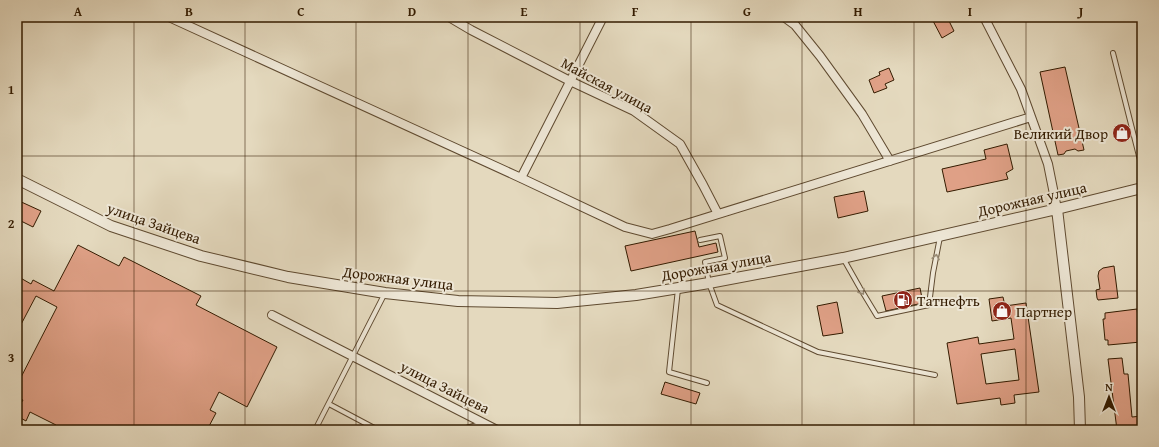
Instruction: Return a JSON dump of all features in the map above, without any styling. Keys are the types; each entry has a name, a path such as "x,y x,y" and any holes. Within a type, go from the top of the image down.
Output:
{"street":[{"path":"169,17 625,227 652,234 1031,116"},
{"name":"Майская улица","path":"449,17 471,30 570,81 634,111 680,144 718,214"},
{"path":"521,178 603,17"},
{"path":"784,17 795,25 820,56 862,114 890,161"},
{"path":"984,17 1021,89 1048,164 1057,210 1079,397 1080,430"},
{"name":"улица Зайцева","path":"17,179 111,226 201,256 288,277"},
{"name":"Дорожная улица","path":"288,277 386,293 458,300 557,303 636,295 843,258 1057,210 1142,188"},
{"name":"улица Зайцева","path":"272,315 497,430"}],"lane":[{"path":"1113,53 1142,168"},
{"path":"700,240 720,236 725,258 705,262 709,283 716,305 818,352 935,375"},
{"path":"843,258 877,316 929,305 940,236"},
{"path":"678,288 669,372 708,383"},
{"path":"315,430 386,293"},
{"path":"329,404 378,430"},
{"path":"459,430 483,423"}],"building":[{"path":"936,17 947,17 954,31 942,38 932,19"},
{"path":"1065,67 1084,150 1078,151 1075,149 1058,155 1040,72"},
{"path":"889,68 894,80 885,84 887,88 874,93 869,80 880,75 879,72"},
{"path":"1007,144 1013,169 1006,173 1008,179 947,192 942,169 986,159 984,150"},
{"path":"864,191 868,211 838,218 834,197"},
{"path":"17,200 41,211 33,227 17,219"},
{"path":"695,231 699,247 716,243 718,252 631,271 625,246"},
{"path":"78,245 119,266 124,257 201,296 196,305 277,347 247,407 219,392 210,410 216,413 207,430 81,430 75,427 74,430 54,430 56,425 30,412 26,421 17,416 17,410 23,400 17,397 17,385 57,307 36,296 17,332 17,276 31,284 33,280 54,291"},
{"path":"1114,266 1118,298 1098,300 1096,290 1100,289 1098,276 1099,271 1103,268"},
{"name":"Татнефть","path":"920,288 923,303 886,311 882,296"},
{"path":"1003,297 1005,306 1026,303 1039,392 1014,395 1015,403 1001,405 1000,398 957,404 947,343 978,337 979,344 1014,339 1011,318 992,321 989,299","holes":["1015,349 1019,380 986,384 981,354"]},
{"path":"837,302 843,333 823,336 817,306"},
{"path":"1137,309 1141,342 1108,345 1108,340 1105,340 1103,319 1105,319 1105,313"},
{"path":"1122,358 1124,374 1128,374 1132,417 1142,416 1142,430 1117,430 1108,359"},
{"path":"665,382 700,393 696,404 661,394"}],"place":[{"name":"Великий Двор","path":"1122,133"},
{"name":"Татнефть","path":"903,300"},
{"name":"Партнер","path":"1002,311"}]}
